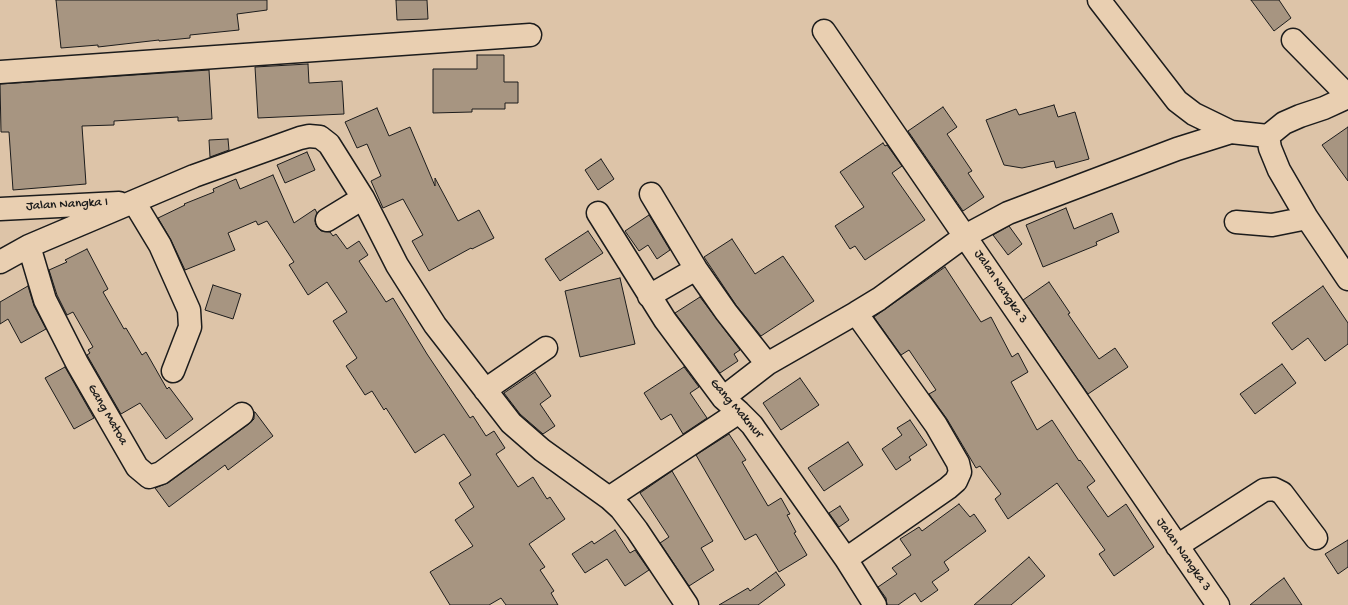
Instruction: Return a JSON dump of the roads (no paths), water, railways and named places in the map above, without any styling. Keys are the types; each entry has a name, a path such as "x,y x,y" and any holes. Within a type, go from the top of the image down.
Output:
{"street":[{"path":"1099,0 1177,101 1194,114 1231,132"},
{"path":"609,498 731,405 767,364 879,299 965,236 824,31"},
{"path":"0,72 530,35"},
{"path":"1293,40 1348,96 1324,108 1284,123 1268,136 1270,148 1279,170 1307,218 1348,279"},
{"name":"Jalan Nangka 3","path":"1218,605 965,236 1008,213 1178,149 1231,132 1268,136"},
{"path":"0,262 29,246 194,176 300,138 310,136 320,137 329,144 363,198 397,264 435,325 485,390 511,423 542,450 609,498 621,509 637,530 687,605"},
{"path":"651,194 696,269 726,312 767,364"},
{"path":"327,220 363,198"},
{"path":"134,202 160,245 189,310 190,327 173,371"},
{"name":"Jalan Nangka I","path":"0,209 134,202"},
{"name":"Gang Makmur","path":"598,213 664,320 731,405 752,424 846,559 874,605"},
{"path":"1236,222 1272,225 1307,218"},
{"name":"Gang Matoa","path":"29,246 46,300 77,363 137,467 149,477 162,473 242,414"},
{"path":"649,296 696,269"},
{"path":"846,559 948,488 956,481 960,472 958,463 936,425 856,313"},
{"path":"485,390 546,348"},
{"path":"1177,546 1264,490 1274,489 1282,493 1316,538"}]}
